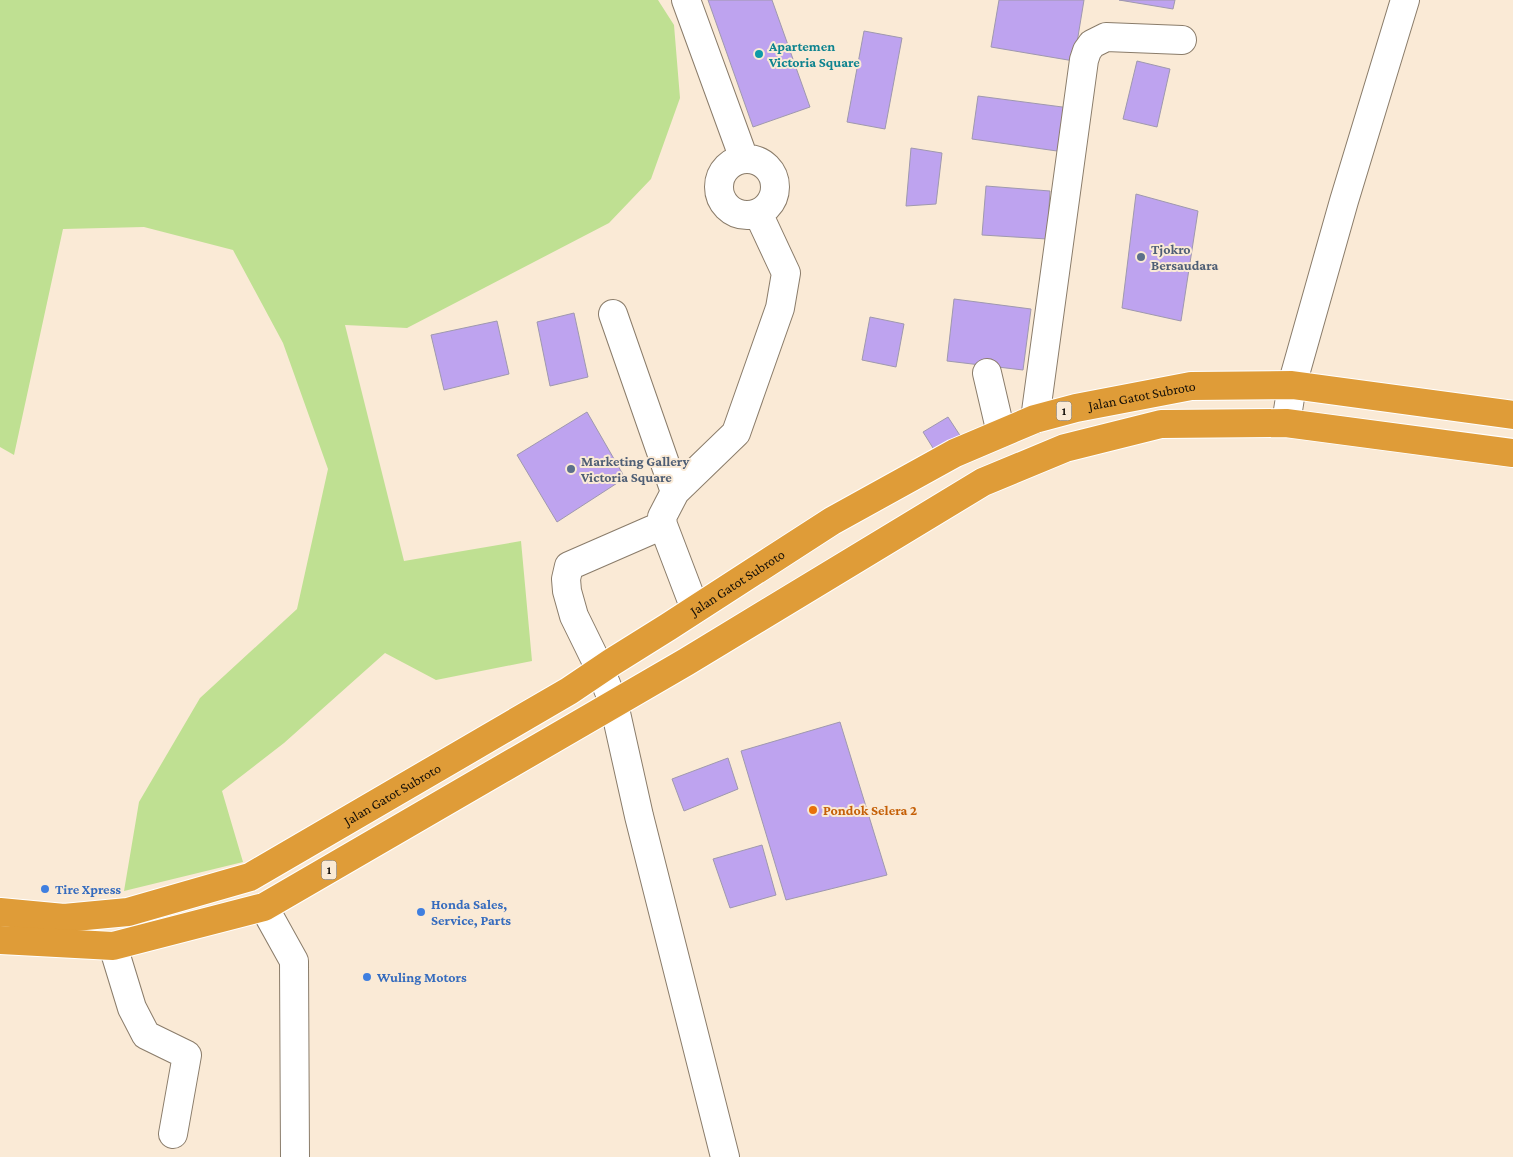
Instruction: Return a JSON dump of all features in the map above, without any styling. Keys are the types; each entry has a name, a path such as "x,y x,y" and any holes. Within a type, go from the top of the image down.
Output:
{"highway":[{"name":"Jalan Gatot Subroto","path":"0,912 64,918 128,912 250,877 569,691 606,665 832,521 955,453 1035,419 1076,408 1191,386 1292,385 1513,414"},
{"name":"1","path":"0,940 113,946 264,907 686,662 983,482 1065,448 1161,424 1286,423 1513,453"}],"street":[{"path":"686,0 744,159"},
{"path":"1286,423 1292,385 1344,201 1405,0"},
{"path":"1035,419 1084,60 1087,51 1092,44 1106,37 1182,40"},
{"path":"744,159 761,163 773,176 775,185 771,202 758,213 749,215 740,214 725,206 718,190 719,181 728,166 744,159"},
{"path":"694,609 663,525 662,517 676,492 736,433 780,308 786,273 758,213"},
{"path":"613,314 676,492"},
{"path":"987,373 1001,433"},
{"path":"663,525 569,566 566,579 567,591 574,616 606,665 620,701 639,816 725,1157"},
{"path":"264,907 294,961 296,1157"},
{"path":"113,946 132,1008 146,1035 187,1055 173,1134"}],"green space":[{"path":"0,0 658,0 674,25 680,98 651,179 609,223 407,328 345,325 404,561 521,541 532,661 436,680 385,653 284,743 222,791 243,862 124,891 139,802 200,698 297,609 328,469 283,343 233,250 144,227 63,229 14,455 0,447"}],"building":[{"name":"Apartemen Victoria Square","path":"708,0 772,0 810,107 753,127"},
{"path":"999,0 1084,0 1074,61 991,47"},
{"path":"1119,0 1175,0 1173,9"},
{"path":"864,31 902,38 885,129 847,122"},
{"path":"1137,61 1170,69 1157,127 1123,119"},
{"path":"978,96 1070,108 1064,152 972,139"},
{"path":"911,148 942,153 936,204 906,206"},
{"path":"986,186 1050,191 1047,239 982,235"},
{"path":"1136,194 1198,211 1181,321 1122,308"},
{"path":"954,299 1031,309 1023,370 947,361"},
{"path":"574,313 588,377 550,386 537,322"},
{"path":"870,317 904,324 896,367 862,360"},
{"path":"497,321 509,374 444,390 431,335"},
{"path":"587,412 625,478 557,522 517,455"},
{"path":"948,417 963,440 938,456 923,432"},
{"path":"840,722 887,875 786,900 741,751"},
{"path":"728,758 738,789 684,811 672,779"},
{"path":"762,845 776,895 730,908 713,859"}],"place":[{"name":"Apartemen Victoria Square","path":"759,54"},
{"name":"Tjokro Bersaudara","path":"1141,257"},
{"name":"Marketing Gallery Victoria Square","path":"571,469"},
{"name":"Pondok Selera 2","path":"813,810"},
{"name":"Tire Xpress","path":"45,889"},
{"name":"Honda Sales, Service, Parts","path":"421,912"},
{"name":"Wuling Motors","path":"367,977"}]}
